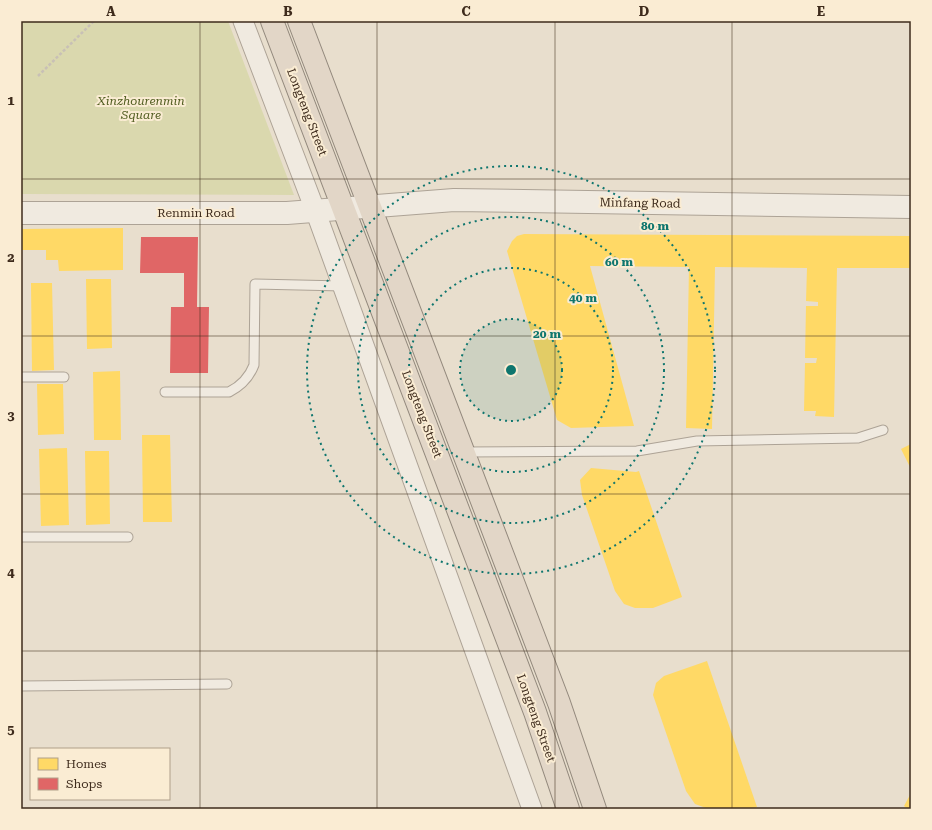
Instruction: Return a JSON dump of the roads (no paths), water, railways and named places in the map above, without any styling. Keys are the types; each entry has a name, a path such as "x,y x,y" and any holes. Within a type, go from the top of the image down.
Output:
{"highway":[{"name":"Longteng Street","path":"272,21 535,712 568,809"},
{"name":"Longteng Street","path":"299,21 559,703 595,809"}],"street":[{"path":"243,21 343,286 532,809"},
{"name":"Minfang Road","path":"370,206 454,200 911,207"},
{"name":"Renmin Road","path":"21,213 279,213 370,206"}],"lane":[{"path":"165,392 229,392 244,383 254,365 255,284 343,286"},
{"path":"21,377 64,377"},
{"path":"463,452 637,452 697,441 858,438 883,430"},
{"path":"21,537 128,537"},
{"path":"21,686 227,684"}],"park label":[{"name":"Xinzhourenmin Square","path":"141,108"}]}
